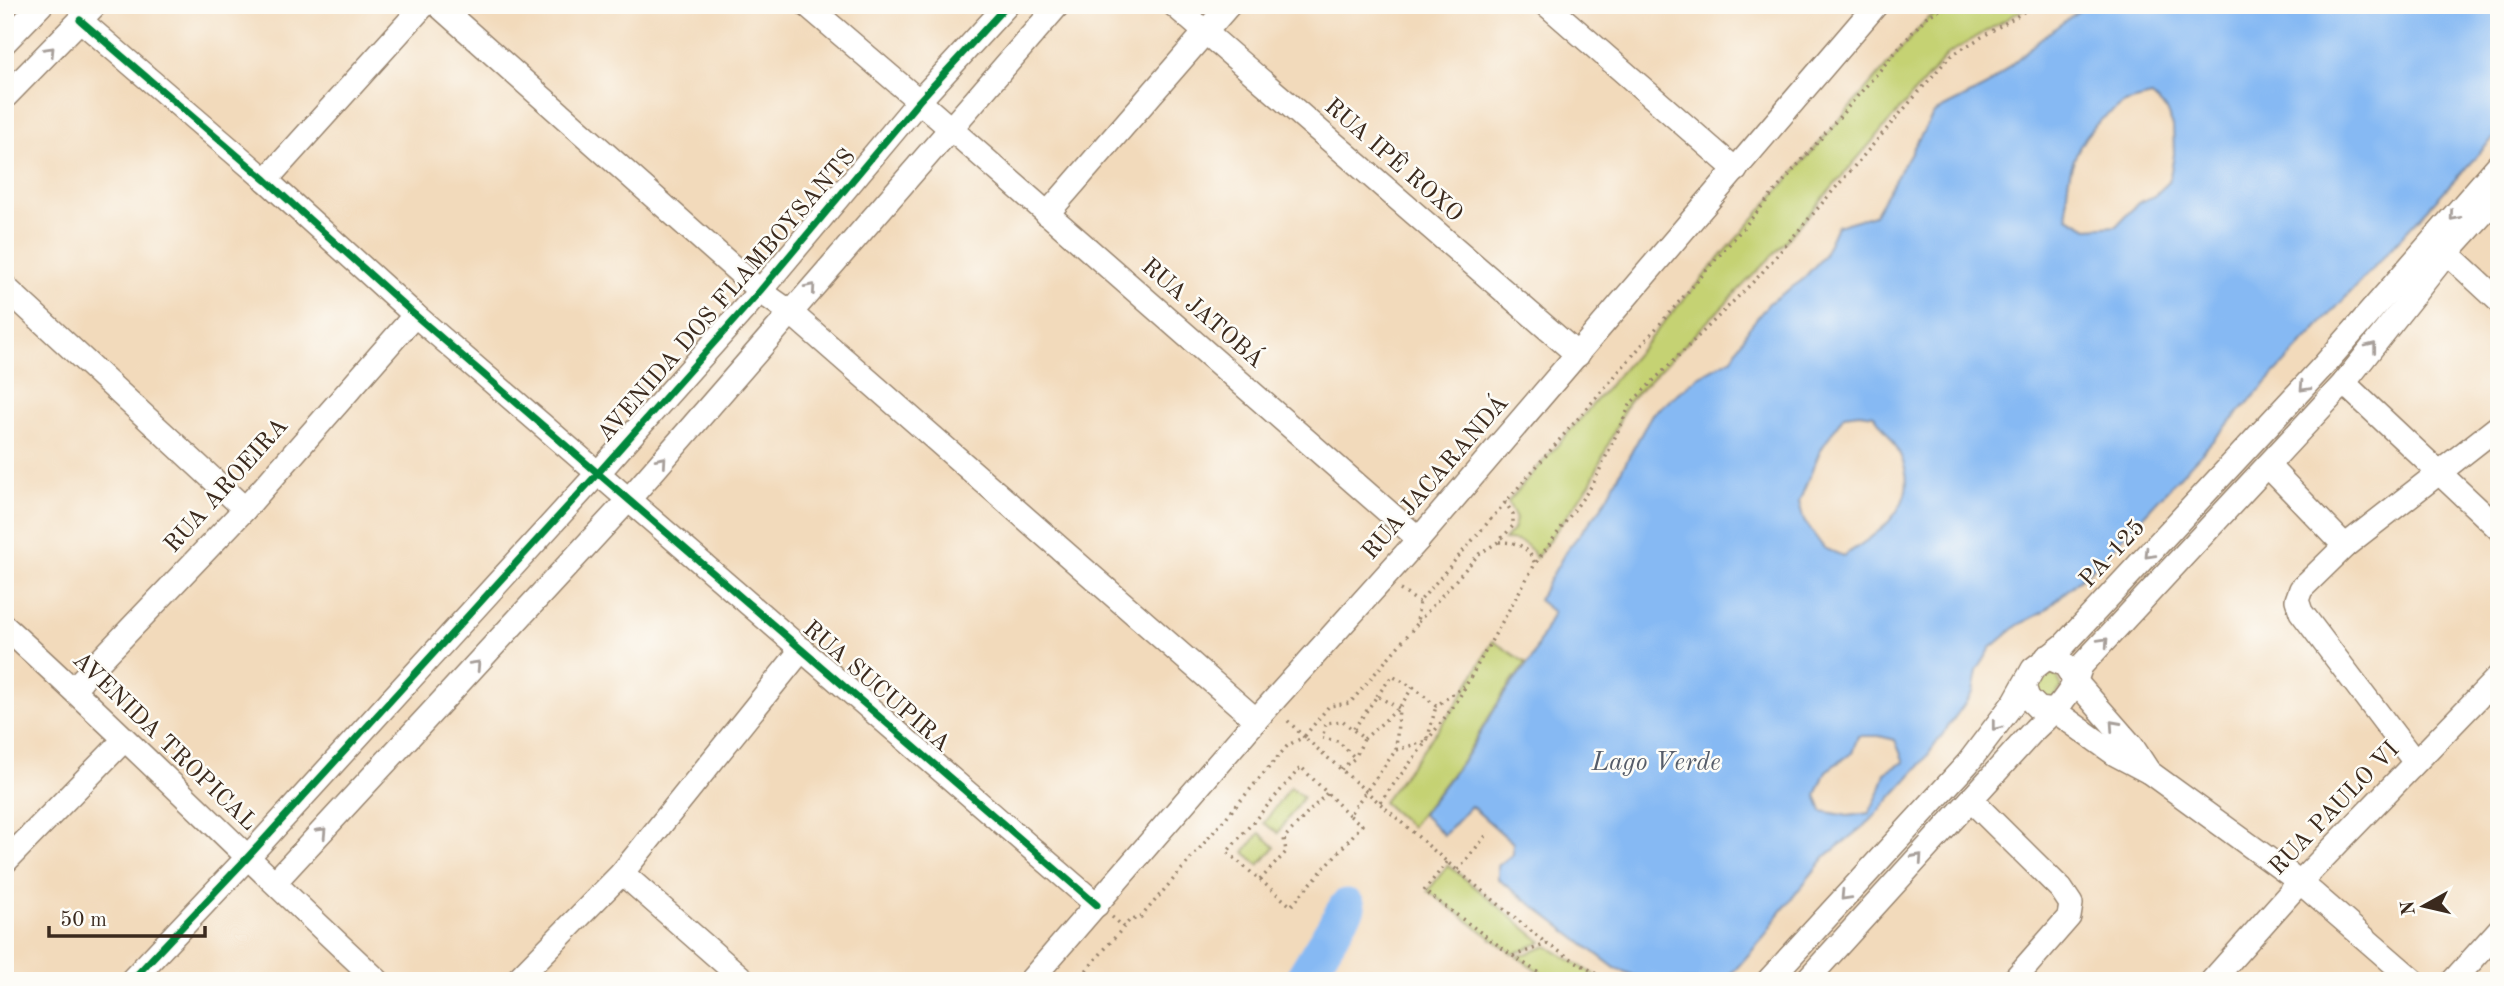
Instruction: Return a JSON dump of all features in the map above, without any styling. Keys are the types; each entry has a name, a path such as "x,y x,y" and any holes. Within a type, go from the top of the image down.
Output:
{"street":[{"path":"266,180 424,5"},
{"path":"438,5 760,291 790,312 1264,712"},
{"name":"AVENIDA DOS FLAMBOYSANTS","path":"131,981 247,858 599,472 760,291 919,101 1007,5"},
{"path":"275,882 630,498 1058,5"},
{"name":"RUA IPÊ ROXO","path":"1174,5 1578,355"},
{"path":"1047,214 1229,5"},
{"path":"1547,5 1736,170"},
{"name":"RUA JACARANDÁ","path":"1030,981 1578,355 1876,5"},
{"path":"5,42 32,8"},
{"path":"819,9 919,101"},
{"path":"5,97 87,13"},
{"name":"RUA SUCUPIRA","path":"87,13 415,315 630,498 1097,905"},
{"name":"RUA JATOBÁ","path":"919,101 1419,538"},
{"name":"PA-125","path":"1768,981 1968,763 2015,701 2033,669 2064,645 2324,365 2499,164"},
{"path":"1820,976 1971,800 2035,729 2055,711 2076,682 2081,666 2344,383 2447,253 2499,197"},
{"path":"2447,253 2499,301"},
{"path":"5,287 245,509"},
{"name":"RUA AROEIRA","path":"73,689 245,509 415,315"},
{"path":"2344,383 2499,529"},
{"path":"2415,762 2301,612 2297,600 2301,589 2345,546 2499,426"},
{"path":"2272,470 2345,546"},
{"name":"AVENIDA TROPICAL","path":"5,627 275,882 366,977"},
{"path":"516,981 622,873 802,649"},
{"path":"2047,657 2065,665 2076,682 2132,746 2149,772"},
{"name":"RUA PAULO VI","path":"2212,981 2300,882 2499,676"},
{"path":"2024,686 2033,705 2039,709 2055,711 2121,758 2149,772 2300,882 2414,981"},
{"path":"5,862 124,740"},
{"path":"1971,800 2061,889 2071,904 2069,917 2013,981"},
{"path":"622,873 745,981"},
{"path":"2453,981 2499,930"}],"path":[{"path":"1417,624 1419,602 1926,17 1949,5"},
{"path":"1381,802 1456,703 1535,564 1593,484 1631,403 1759,276 1950,56 2035,5"},
{"path":"1077,981 1129,921 1141,917 1288,745 1304,737 1329,706 1350,703 1479,554 1498,542 1513,526 1513,514 1505,502"},
{"path":"1498,542 1522,545 1529,549 1535,564"},
{"path":"1353,730 1392,676 1413,687 1436,706"},
{"path":"1427,741 1436,706 1467,684"},
{"path":"1341,769 1354,758 1364,739 1399,708 1413,687"},
{"path":"1377,696 1399,708"},
{"path":"1349,815 1396,750 1399,708"},
{"path":"1264,712 1304,737 1447,862 1547,944 1608,981"},
{"path":"1354,758 1338,741 1322,738 1326,723 1343,721 1364,739"},
{"path":"1396,750 1427,741"},
{"path":"1301,767 1327,793 1362,825 1291,906 1227,852 1301,767"},
{"path":"1260,880 1286,852 1284,838 1327,793"},
{"path":"1458,870 1488,833"},
{"path":"1447,862 1424,891 1551,981"},
{"path":"1513,956 1547,944"},
{"path":"1591,981 1598,975"}],"green space":[{"path":"1953,5 2030,5 1948,54 1778,250 1628,402 1590,484 1536,558 1523,543 1504,540 1513,530 1516,519 1508,502 1927,19"},
{"path":"1493,641 1526,663 1503,694 1464,758 1411,827 1383,802 1457,704"},
{"path":"2047,673 2057,676 2062,687 2050,701 2037,697 2034,683 2038,676"},
{"path":"1290,787 1303,797 1278,833 1264,823"},
{"path":"1260,833 1275,847 1259,865 1244,852"},
{"path":"1448,865 1542,942 1513,954 1428,891"},
{"path":"1547,946 1595,975 1588,981 1554,981 1517,957"}],"water":[{"name":"Lago Verde","path":"2087,5 2499,5 2499,132 2106,556 2042,613 2018,625 1991,648 1977,671 1973,692 1922,763 1870,821 1826,856 1776,918 1765,936 1736,969 1721,981 1648,981 1615,968 1498,879 1498,866 1513,854 1513,843 1471,806 1444,835 1422,814 1465,758 1503,696 1531,660 1553,612 1538,600 1566,551 1601,508 1652,414 1698,377 1732,358 1749,328 1769,303 1801,281 1823,257 1837,226 1874,215 1934,113 1987,86 2040,39","holes":["2152,96 2165,108 2173,126 2174,154 2169,182 2154,196 2138,203 2116,226 2088,228 2068,217 2067,188 2070,174 2079,148 2087,136 2107,115 2123,104","1844,415 1874,415 1901,457 1906,473 1906,487 1903,500 1888,523 1843,556 1824,548 1804,521 1799,502 1820,451","1858,736 1879,736 1895,740 1904,762 1885,773 1869,813 1848,816 1822,811 1816,795 1826,771 1852,753"]}],"waterway":[{"path":"1302,981 1347,907"}],"cycle path":[{"path":"131,981 247,858 599,472 760,291 919,101 1007,5"},
{"path":"80,20 266,180 415,315 1097,905"}]}
